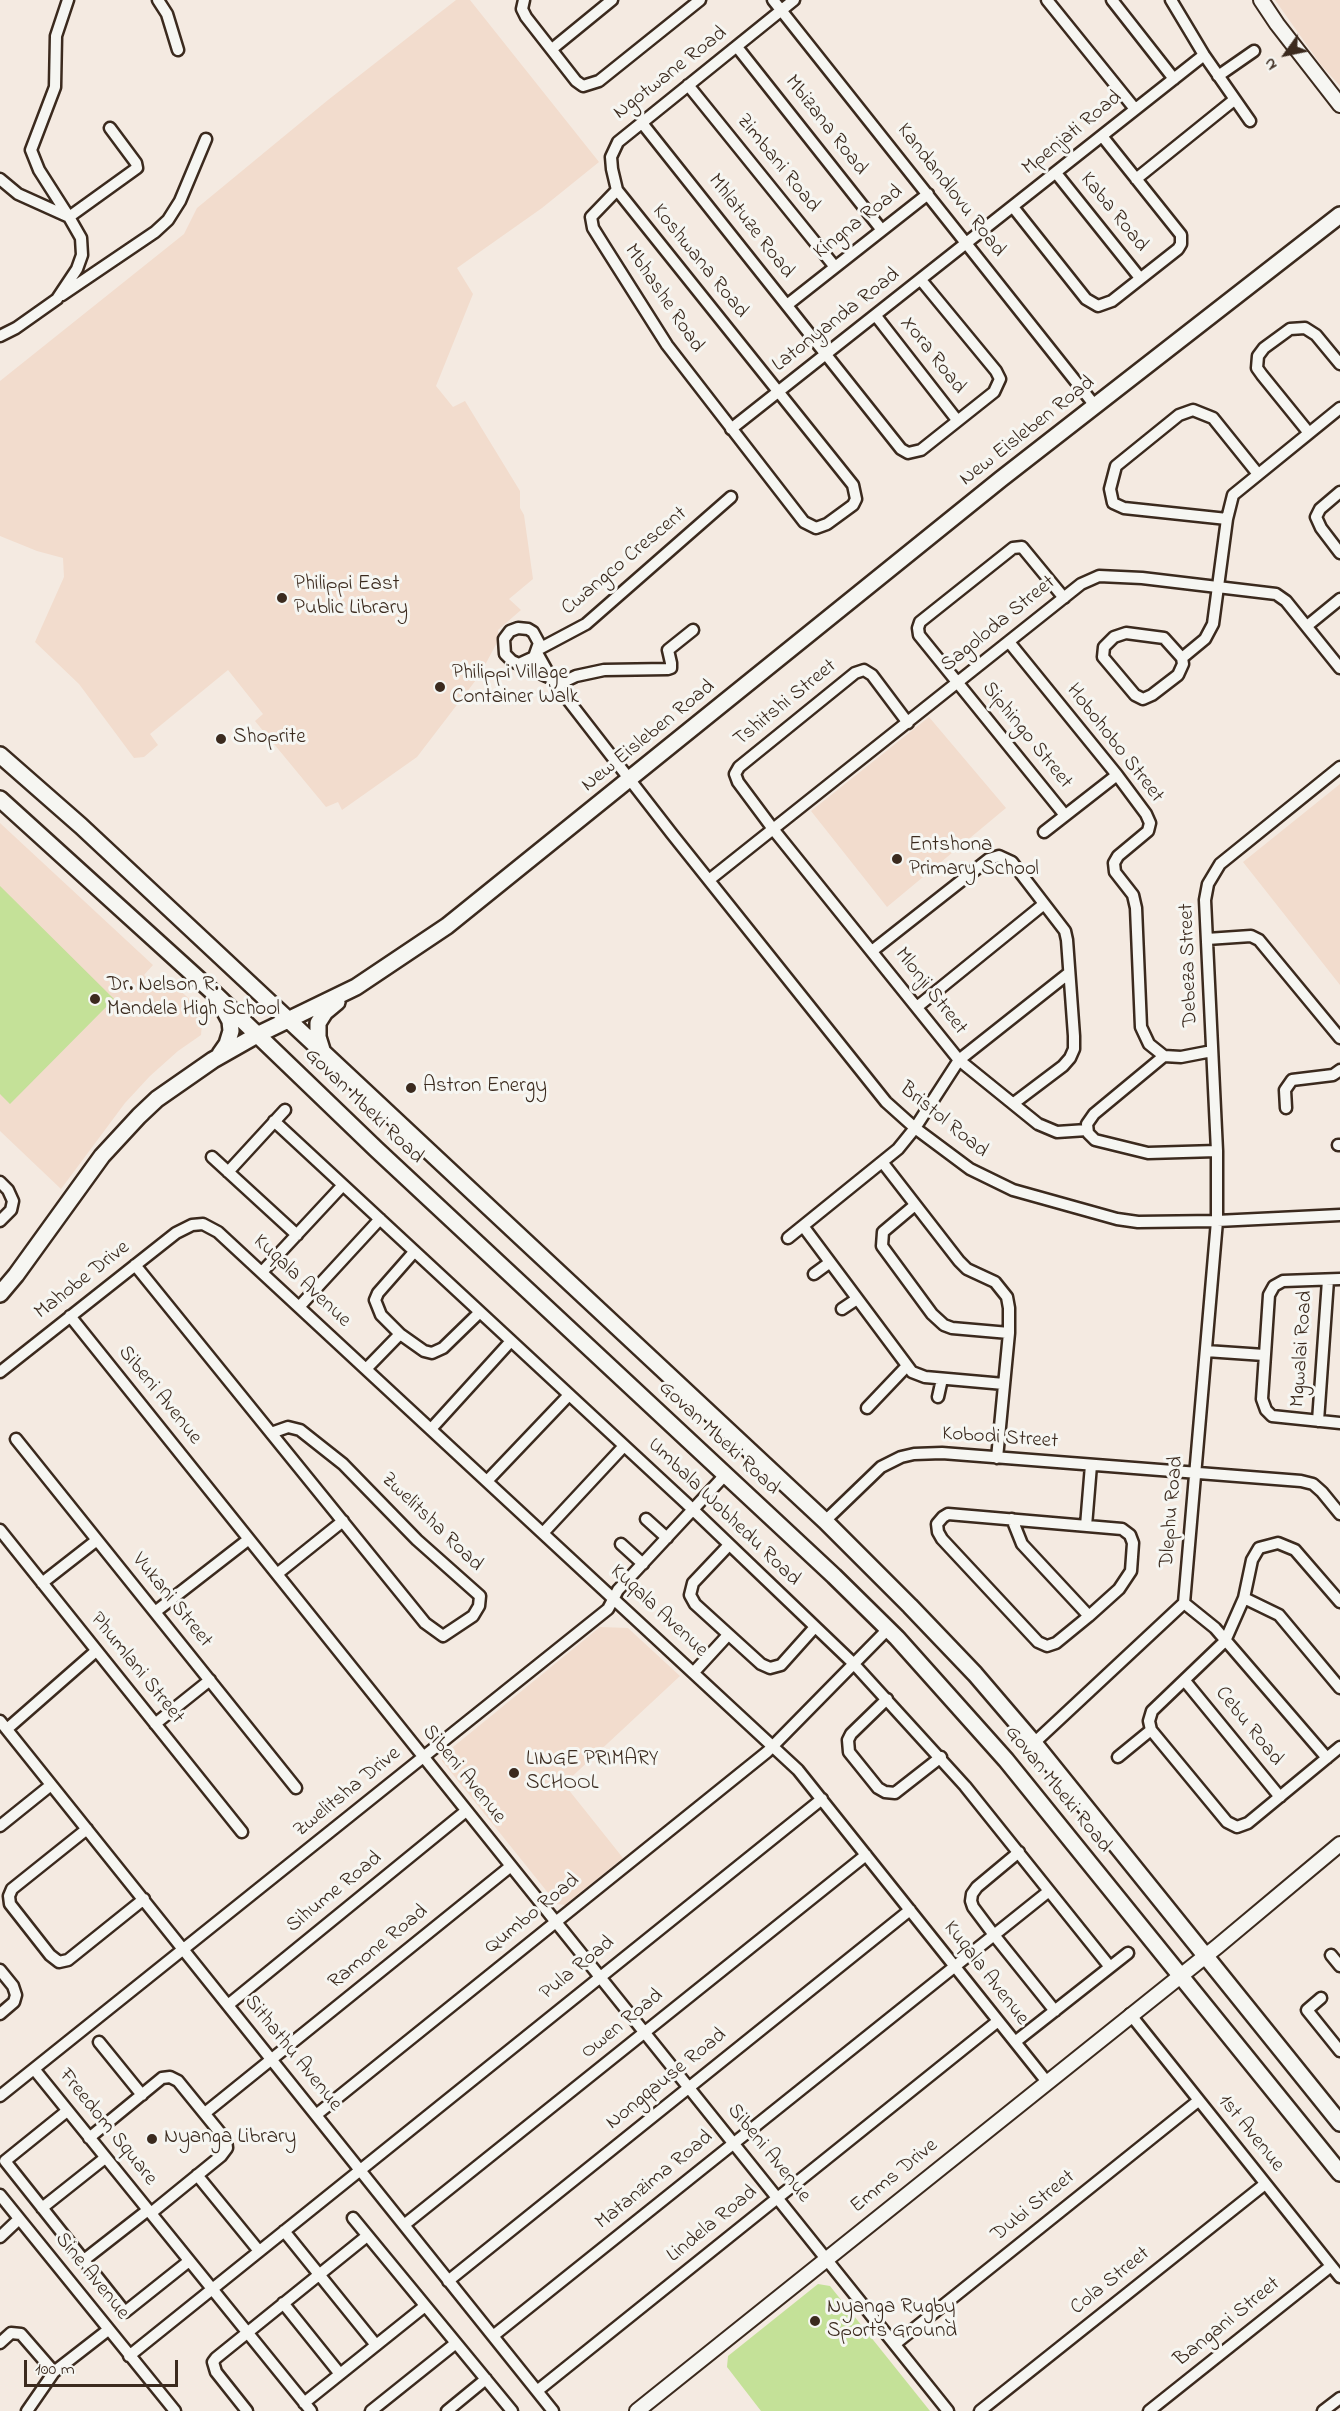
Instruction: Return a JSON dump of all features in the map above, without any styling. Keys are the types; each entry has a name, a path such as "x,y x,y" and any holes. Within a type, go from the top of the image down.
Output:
{"main road":[{"name":"New Eisleben Road","path":"0,1294 102,1156 157,1099 213,1060 257,1035 356,987 447,926 631,780 992,486 1340,215"},
{"name":"Govan Mbeki Road","path":"0,755 81,826 825,1521 946,1644 1034,1743 1340,2123"},
{"name":"Govan Mbeki Road","path":"0,799 216,995 376,1149 888,1629 1006,1760 1340,2173"},
{"path":"323,1053 318,1037 320,1018 356,987"},
{"path":"213,1060 227,1044 231,1031 228,1015 216,995"}],"street":[{"path":"57,299 77,269 82,255 81,238 39,170 31,150 55,87 56,36 68,0"},
{"path":"158,0 167,14 178,50"},
{"path":"524,0 524,13 576,81 583,86 599,81 700,0"},
{"path":"552,48 612,0"},
{"name":"Kandandlovu Road","path":"773,0 1096,407"},
{"name":"Ngotwane Road","path":"617,190 612,169 614,147 794,0"},
{"path":"1047,0 1135,109"},
{"path":"1112,0 1174,79"},
{"path":"1171,0 1204,55 1250,121"},
{"path":"1262,0 1277,24 1340,105"},
{"name":"Mbizana Road","path":"737,47 881,229"},
{"path":"1218,76 1254,51"},
{"name":"Mpenjati Road","path":"967,244 1204,55"},
{"name":"Zimbani Road","path":"688,85 835,267"},
{"path":"1136,179 1234,100"},
{"name":"Mhlatuze Road","path":"642,123 904,452 913,453 921,450 957,420"},
{"path":"69,218 137,168 136,163 110,128"},
{"path":"1013,207 1091,304 1098,306 1105,305 1178,249 1182,240 1178,231 1102,136"},
{"path":"0,336 16,328 155,232 168,220 180,201 206,139"},
{"name":"Kaba Road","path":"1056,172 1140,278"},
{"path":"0,179 18,194 69,218"},
{"name":"Koshwana Road","path":"617,190 853,485 856,490 853,505 827,524 812,527 804,522 731,429"},
{"name":"Mbhashe Road","path":"617,190 591,216 593,228 667,345 731,429"},
{"name":"Kingna Road","path":"787,305 928,194"},
{"name":"Latonyanda Road","path":"731,429 967,244"},
{"path":"921,280 996,371 1000,379 994,392 957,420"},
{"name":"Xora Road","path":"876,316 957,420"},
{"path":"1309,433 1257,368 1258,356 1264,348 1290,329 1305,328 1316,335 1340,364"},
{"path":"1182,658 1205,639 1213,624 1227,519 1233,495 1340,408"},
{"path":"1227,519 1124,508 1113,503 1110,489 1116,465 1179,415 1193,410 1213,418 1258,474"},
{"path":"1340,492 1320,508 1316,517 1321,528 1340,553"},
{"name":"Cwangco Crescent","path":"538,651 586,624 731,497"},
{"name":"Siphingo Street","path":"1064,598 1022,547 1013,548 920,622 918,628 919,635 1064,814"},
{"name":"Sagoloda Street","path":"709,880 1081,584 1099,576 1219,586 1276,594 1286,601 1340,668"},
{"path":"1307,626 1340,599"},
{"path":"521,663 531,661 538,651 537,637 528,629 518,628 504,639 504,650 512,661 521,663 554,682 604,670 668,669 671,663 668,650 693,630"},
{"path":"1126,633 1164,638 1182,658 1178,675 1143,699 1135,695 1103,657 1104,647 1114,638 1126,633"},
{"name":"Hobohobo Street","path":"1010,642 1117,775 1146,814 1150,823 1148,831 1118,856 1114,863 1115,872 1133,895 1136,908 1141,1027 1149,1044 1164,1056"},
{"name":"Bristol Road","path":"538,651 554,682 886,1102 915,1128 979,1175 1013,1190 1117,1219 1147,1222 1217,1221 1340,1215"},
{"name":"Tshitshi Street","path":"773,829 738,782 735,774 739,767 855,673 864,670 872,675 908,723"},
{"name":"Debeza Street","path":"1217,1221 1217,1151 1206,939 1205,900 1208,884 1220,864 1340,767"},
{"name":"Siphingo Street","path":"1044,832 1064,814 1117,775"},
{"name":"Mlonji Street","path":"773,829 959,1060 1038,1124 1049,1130 1064,1133 1087,1130"},
{"path":"872,951 993,857 1005,857 1012,862 1065,931 1074,1036 1074,1048 1070,1058 1057,1072 1014,1103"},
{"path":"917,1007 1044,904"},
{"path":"1206,939 1251,936 1259,940 1340,1038"},
{"path":"788,1238 898,1149 915,1128 959,1060 1069,973"},
{"path":"1212,1052 1181,1057 1164,1056 1094,1114 1087,1124 1087,1130 1095,1140 1148,1153 1217,1151"},
{"path":"1286,1108 1285,1090 1292,1080 1333,1076 1340,1070"},
{"path":"228,1172 285,1110"},
{"name":"Umbala Wobhedu Road","path":"274,1121 693,1510 853,1663 941,1757 1110,1967"},
{"path":"212,1157 297,1235"},
{"path":"883,1163 959,1262 967,1269 996,1282 1004,1291 1009,1308 1009,1333 997,1458"},
{"path":"0,1182 8,1190 13,1201 11,1210 0,1221"},
{"path":"262,1272 343,1185"},
{"path":"915,1205 883,1232 882,1246 932,1314 945,1325 952,1328 1009,1333"},
{"path":"299,1307 380,1219"},
{"name":"Dlephu Road","path":"1184,1603 1217,1221"},
{"name":"Kuqala Avenue","path":"192,1225 208,1225 218,1232 798,1770 1047,2082"},
{"name":"Mahobe Drive","path":"0,1372 176,1233 192,1225"},
{"path":"803,1226 906,1367 919,1375 942,1379 1004,1384"},
{"path":"414,1252 378,1293 375,1300 381,1315 400,1334 424,1351 432,1353 442,1348 480,1312"},
{"path":"814,1274 829,1263"},
{"name":"Zwelitsha Road","path":"135,1265 429,1628 443,1636 477,1611 480,1596 417,1540 343,1464 300,1430 288,1427 272,1433"},
{"path":"1340,1279 1283,1281 1274,1287 1269,1295 1262,1399 1266,1410 1272,1416 1340,1422"},
{"name":"Mgwalai Road","path":"1318,1421 1328,1280"},
{"path":"842,1309 856,1299"},
{"name":"Sibeni Avenue","path":"70,1316 948,2411"},
{"path":"366,1369 400,1334"},
{"path":"431,1429 511,1341"},
{"path":"1206,1351 1264,1355"},
{"path":"867,1408 906,1367"},
{"path":"938,1397 942,1379"},
{"path":"487,1481 568,1395"},
{"name":"Vukani Street","path":"16,1439 296,1788"},
{"path":"543,1533 624,1446"},
{"name":"Kobodi Street","path":"825,1521 881,1467 901,1457 914,1454 942,1454 1301,1481 1313,1484 1340,1514"},
{"path":"1086,1526 1091,1465"},
{"name":"Zwelitsha Drive","path":"0,2096 608,1609 618,1590 725,1475"},
{"path":"948,1514 1012,1520 1122,1529 1130,1535 1133,1544 1131,1571 1119,1589 1056,1643 1047,1646 1038,1642 938,1532 939,1520 948,1514"},
{"path":"646,1519 667,1538"},
{"path":"1012,1520 1022,1544 1089,1616"},
{"path":"277,1574 343,1521"},
{"name":"Phumlani Street","path":"0,1530 242,1833"},
{"path":"155,1612 249,1539"},
{"path":"42,1583 97,1540"},
{"path":"1340,1602 1295,1550 1278,1543 1259,1548 1255,1552 1244,1598 1225,1641 1152,1711 1149,1721 1151,1730 1232,1825 1242,1827 1340,1748"},
{"path":"621,1544 643,1564"},
{"path":"729,1545 693,1583 690,1589 695,1604 761,1664 770,1668 781,1665 815,1627"},
{"path":"1244,1598 1279,1615 1340,1688"},
{"path":"1034,1743 1184,1603 1215,1628 1327,1758"},
{"name":"Qumbo Road","path":"316,2115 773,1746 888,1629"},
{"path":"694,1672 729,1635"},
{"path":"3,1725 96,1651"},
{"path":"155,1724 210,1680"},
{"name":"Cebu Road","path":"1185,1681 1280,1797"},
{"path":"887,1699 851,1734 848,1740 849,1752 878,1788 885,1792 895,1792 941,1757"},
{"name":"Sithathu Avenue","path":"3,1725 553,2411"},
{"path":"1118,1757 1151,1730"},
{"path":"0,1826 51,1785"},
{"name":"Pula Road","path":"129,2356 822,1799"},
{"name":"Sihume Road","path":"228,2005 466,1811"},
{"path":"87,1829 12,1889 9,1896 10,1904 50,1955 59,1962 68,1960 144,1899"},
{"name":"Emms Drive","path":"637,2411 1340,1845"},
{"path":"1019,1852 972,1894 973,1907 1055,2011"},
{"name":"Owen Road","path":"404,2225 866,1855"},
{"name":"Ramone Road","path":"205,2114 511,1866"},
{"name":"Matanzima Road","path":"493,2336 1049,1891"},
{"name":"Nongqause Road","path":"448,2281 910,1910"},
{"path":"1015,2042 1128,1953"},
{"path":"1331,1954 1340,1966"},
{"path":"0,1970 13,1986 16,1995 14,2002 0,2014"},
{"path":"1321,1998 1307,2010 1340,2051"},
{"name":"1st Avenue","path":"1130,2014 1340,2277"},
{"name":"Lindela Road","path":"537,2391 998,2021"},
{"path":"99,2042 142,2095"},
{"name":"Freedom Square","path":"34,2069 307,2407"},
{"path":"84,2260 197,2175 227,2148 226,2140 178,2081 170,2077 162,2078 89,2138"},
{"name":"Dubi Street","path":"894,2344 1198,2101"},
{"path":"67,2111 4,2161 125,2312 189,2261"},
{"path":"42,2208 105,2158"},
{"path":"197,2175 259,2251"},
{"name":"Cola Street","path":"980,2411 1265,2184"},
{"name":"Sine Avenue","path":"0,2195 174,2411"},
{"path":"353,2218 512,2411"},
{"path":"0,2237 19,2219"},
{"path":"284,2231 376,2345"},
{"path":"247,2411 216,2372 213,2362 367,2236"},
{"name":"Bangani Street","path":"1149,2411 1331,2266"},
{"path":"283,2304 340,2374"},
{"path":"307,2407 340,2374 425,2306"},
{"path":"27,2411 54,2372 108,2330"},
{"path":"0,2343 11,2333 21,2334 54,2372"},
{"path":"371,2411 456,2343"},
{"path":"447,2411 486,2379"},
{"path":"1323,2411 1340,2398"}],"shaded area":[{"path":"456,0 470,0 599,162 542,208 457,268 473,294 436,386 453,407 465,401 520,491 520,508 524,515 533,579 509,599 521,610 498,630 499,639 479,676 417,757 342,810 338,802 326,807 255,721 263,714 228,670 150,734 158,745 144,757 134,758 79,684 35,642 64,577 63,558 37,551 0,536 0,381 184,234 197,208 328,100"},
{"path":"1275,0 1340,0 1340,86 1321,65"},
{"name":"Entshona Primary School","path":"929,717 1006,808 887,907 811,811"},
{"path":"1340,784 1340,985 1243,862"},
{"name":"Dr. Nelson R. Mandela High School","path":"0,823 153,965 144,975 157,987 167,979 203,1011 201,1035 178,1051 150,1076 125,1103 61,1189 0,1131"},
{"name":"LINGE PRIMARY SCHOOL","path":"600,1627 628,1628 680,1676 564,1784 623,1858 565,1905 557,1904 442,1761 442,1756"}],"green space":[{"path":"0,886 114,999 10,1104 0,1094"},
{"name":"Nyanga Rugby Sports Ground","path":"818,2284 830,2286 930,2411 761,2411 727,2367 728,2356"}],"place":[{"name":"Philippi East Public Library","path":"282,598"},
{"name":"Philippi Village Container Walk","path":"440,687"},
{"name":"Shoprite","path":"221,739"},
{"name":"Entshona Primary School","path":"897,859"},
{"name":"Dr. Nelson R. Mandela High School","path":"95,999"},
{"name":"Astron Energy","path":"411,1088"},
{"name":"LINGE PRIMARY SCHOOL","path":"514,1773"},
{"name":"Nyanga Library","path":"152,2139"},
{"name":"Nyanga Rugby Sports Ground","path":"815,2321"}]}
